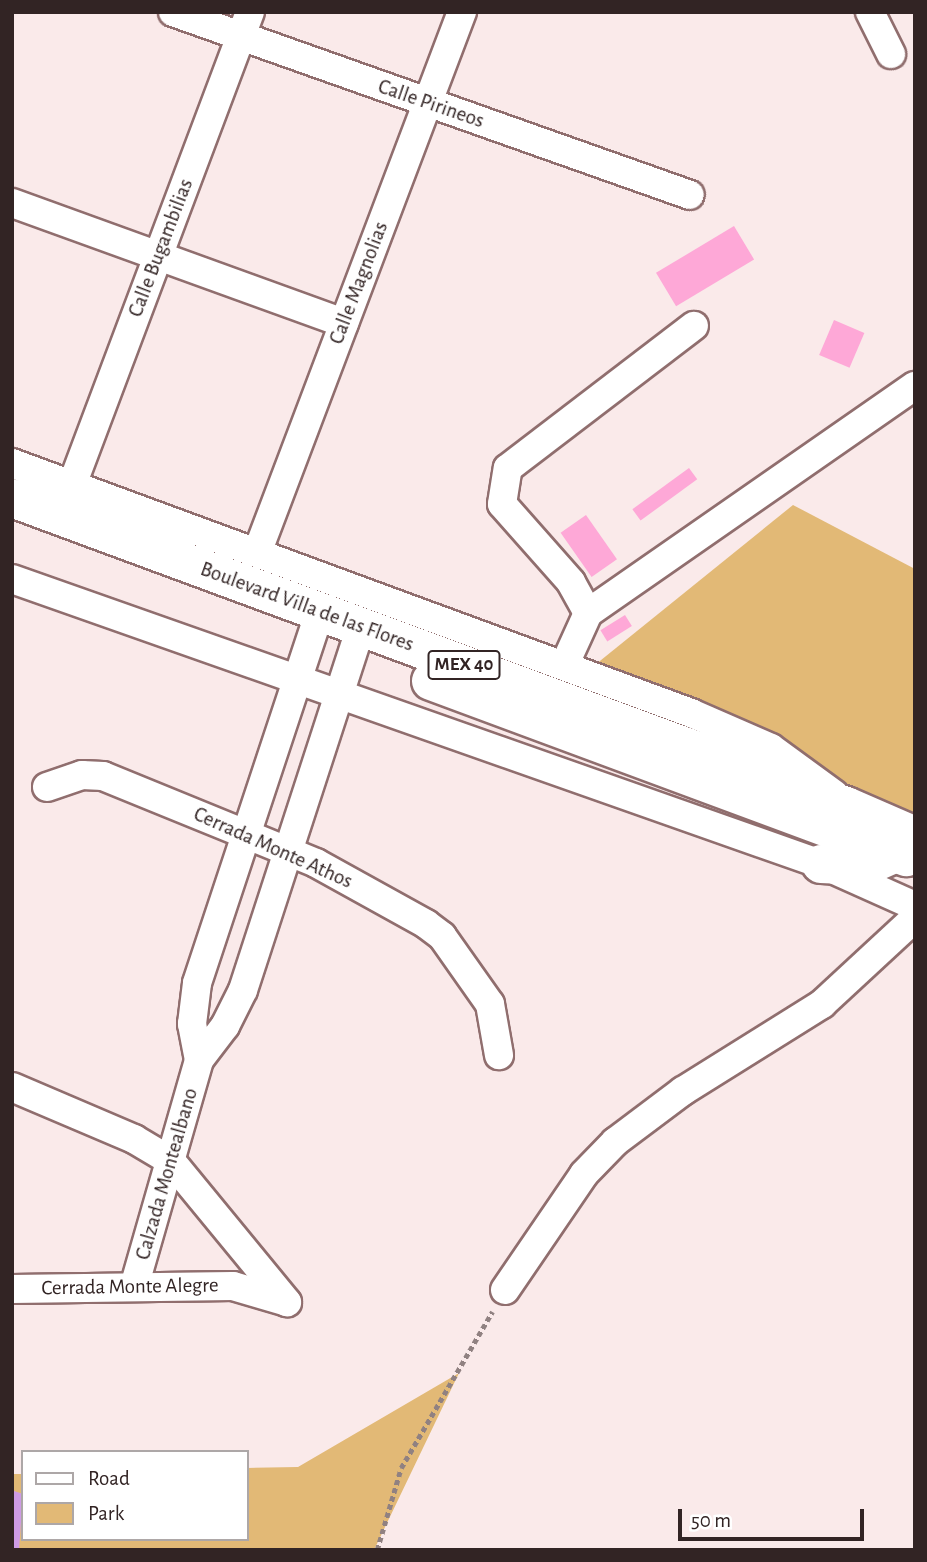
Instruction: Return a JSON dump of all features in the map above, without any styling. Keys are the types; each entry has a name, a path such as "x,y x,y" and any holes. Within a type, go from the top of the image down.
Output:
{"highway":[{"name":"Boulevard Villa de las Flores","path":"12,498 316,624 908,850"},
{"name":"Boulevard Villa de las Flores","path":"12,525 316,624"},
{"name":"Boulevard Villa de las Flores","path":"356,639 846,806 908,850"},
{"path":"821,864 867,866 908,850"}],"street":[{"name":"Calle Pirineos","path":"173,12 245,24 427,102 690,195"},
{"name":"Calle Magnolias","path":"257,553 461,12"},
{"path":"870,12 891,54"},
{"name":"Calle Bugambilias","path":"72,485 245,24"},
{"path":"12,203 344,323"},
{"path":"587,613 571,582 502,504 508,468 694,326"},
{"path":"564,666 587,613 915,386"},
{"path":"12,463 564,666 771,748 812,775 846,806"},
{"path":"12,579 821,864 915,906"},
{"name":"Calzada Montealbano","path":"199,1060 192,1024 197,983 316,624"},
{"name":"Calzada Montealbano","path":"135,1287 199,1060 225,1026 243,990 356,639"},
{"name":"Cerrada Monte Athos","path":"47,787 82,775 103,776 316,863 442,936 490,1004 499,1055"},
{"path":"505,1290 583,1174 615,1142 683,1091 822,1004 915,918"},
{"path":"12,1087 134,1139 170,1161"},
{"name":"Cerrada Monte Alegre","path":"12,1289 233,1286 287,1302 170,1161"}],"path":[{"path":"377,1550 401,1468 505,1290"}],"green space":[{"path":"793,505 915,569 915,821 585,673"},
{"path":"459,1373 374,1550 12,1550 12,1474 21,1474 21,1541 248,1541 248,1468 298,1467"}],"shaded area":[{"path":"14,1491 21,1493 21,1522 19,1550 12,1550"}],"building":[{"path":"734,226 754,259 676,306 656,273"},
{"path":"834,320 864,333 850,368 819,355"},
{"path":"689,468 697,479 641,520 632,509"},
{"path":"586,515 617,559 592,577 561,533"},
{"path":"625,615 632,626 607,641 600,630"}]}
